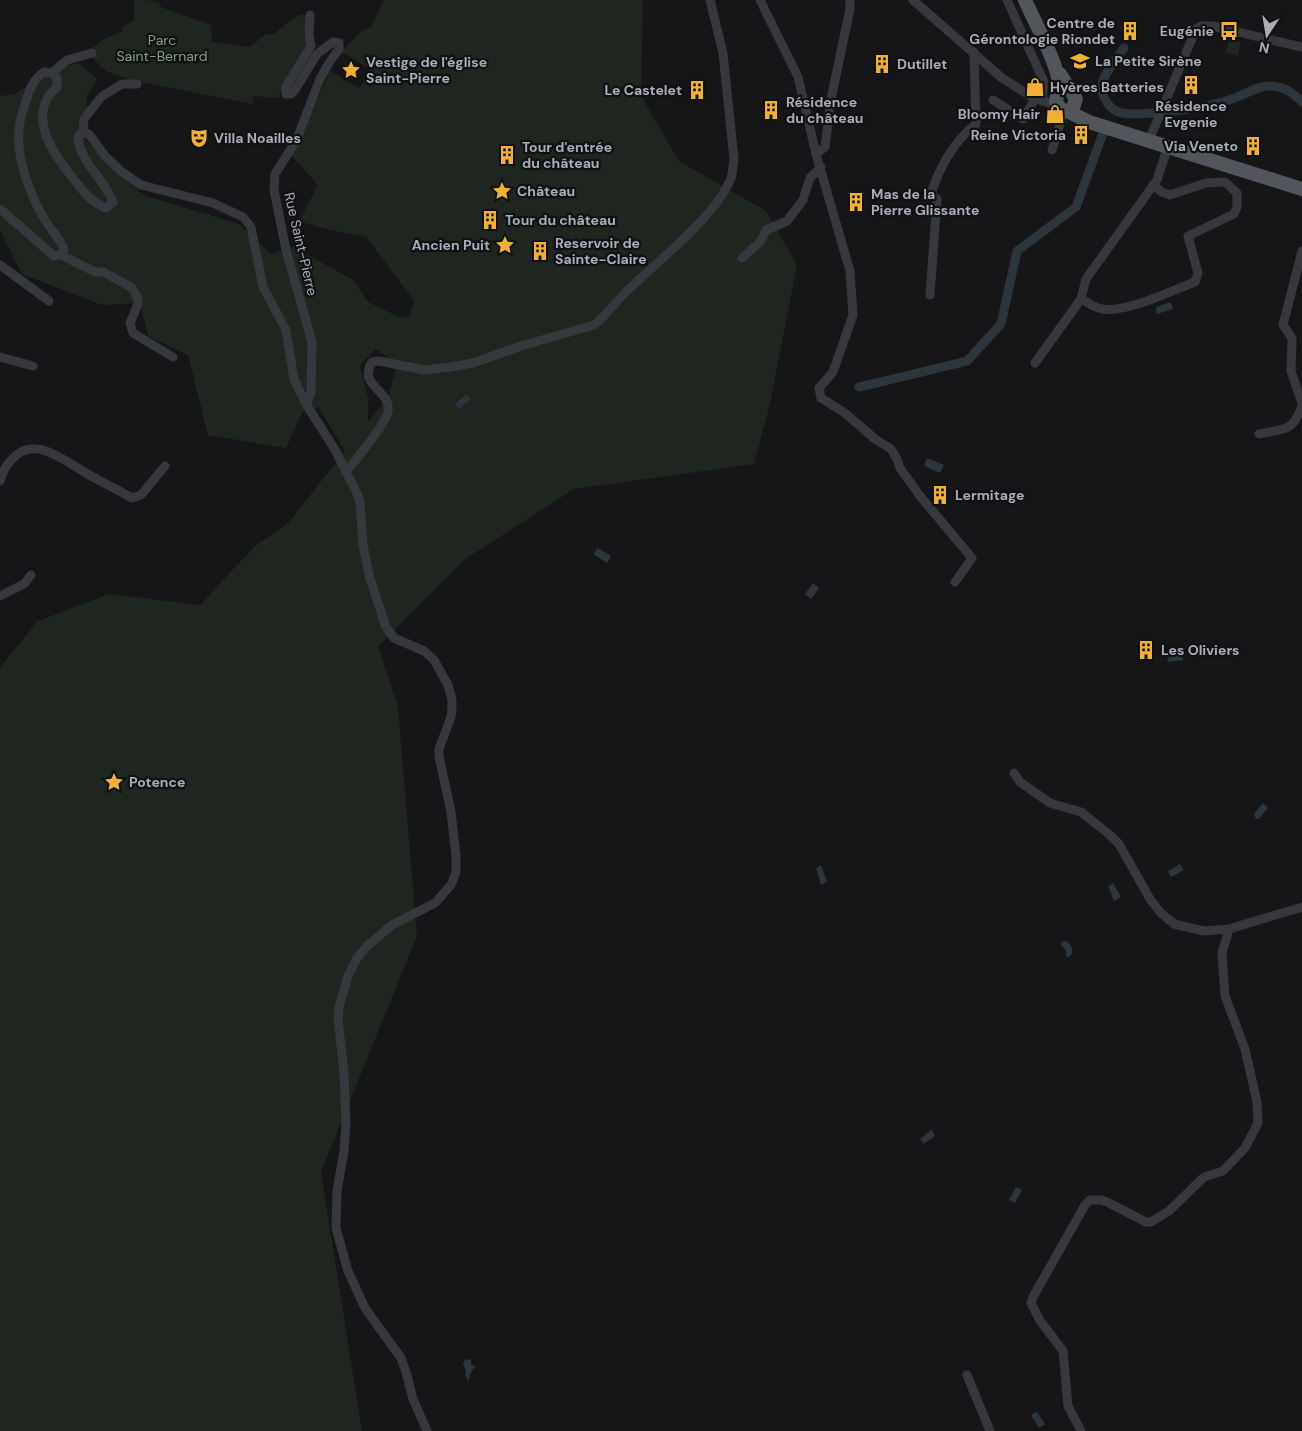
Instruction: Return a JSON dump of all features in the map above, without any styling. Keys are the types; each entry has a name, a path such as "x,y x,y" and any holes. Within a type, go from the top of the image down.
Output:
{"main road":[{"path":"1025,0 1059,79 1058,102 1089,122 1302,189"}],"street":[{"path":"346,472 380,427 388,412 387,403 368,377 367,369 372,362 379,361 424,370 465,365 594,325 701,221 726,190 732,176 734,159 723,53 710,0"},
{"path":"760,0 798,77 816,154 850,271 853,315 833,372 819,388 821,398 845,413 875,439 891,449 900,468 920,496 972,558 955,582"},
{"path":"816,154 825,148 831,99 850,9 850,0"},
{"path":"913,0 1002,78 1058,102"},
{"path":"1007,0 1044,82 1058,102 1052,150"},
{"name":"Rue Saint-Pierre","path":"306,404 311,393 312,342 286,250 274,190 275,174 296,141 320,79 328,63 339,49 339,44 333,42 317,54 295,90 291,94 286,94 286,87 311,46 309,34 310,15"},
{"path":"1149,140 1196,29 1201,26 1212,26 1302,48"},
{"path":"930,295 937,199 931,194 936,176 956,144 976,124 974,52"},
{"path":"52,73 67,60 92,53"},
{"path":"61,255 64,249 60,239 46,221 25,175 18,132 30,89 37,77 44,72 52,73 57,78 57,87 47,99 43,123 49,143 57,158 92,202 106,208 113,202 109,190 85,159 78,145 78,137 83,132 84,119 101,97 122,84 137,84"},
{"path":"993,100 1023,119 1058,102"},
{"path":"83,132 89,134 105,156 122,172 141,185 213,203 243,217 251,227 263,287 286,330 294,379 306,404 334,448 360,503 369,575 386,627 394,638 424,651 434,660 448,685 452,700 451,716 439,749 439,756 452,812 456,872 451,885 435,903 392,925 366,946 357,958 348,976 339,1007 338,1020 344,1072 346,1124 344,1151 337,1191 337,1235 348,1271 359,1296 401,1358 413,1399 426,1431"},
{"path":"1035,363 1081,299 1086,278 1153,185 1168,146"},
{"path":"742,258 762,241 766,230 787,221 804,200 810,178 821,167"},
{"path":"1081,299 1103,310 1129,307 1194,282 1198,274 1188,236 1234,214 1237,207 1237,193 1225,182 1206,183 1170,195 1153,185"},
{"path":"0,209 54,256 61,255 94,272 104,272 131,288 138,298 138,304 130,323 133,333 173,358"},
{"path":"1259,434 1290,427 1297,418 1302,405 1291,371 1292,338 1283,325 1302,251"},
{"path":"0,265 49,301"},
{"path":"1292,338 1302,341"},
{"path":"0,357 33,366"},
{"path":"0,481 2,474 12,459 26,450 37,449 54,455 132,498 141,495 165,466"},
{"path":"0,596 24,584 31,575"},
{"path":"1014,773 1020,782 1050,804 1081,812 1110,835 1119,844 1160,912 1174,924 1204,931 1229,929 1302,907"},
{"path":"1081,1431 1068,1406 1063,1351 1039,1319 1031,1303 1032,1297 1085,1205 1090,1200 1101,1200 1146,1222 1151,1222 1169,1211 1204,1177 1223,1171 1245,1148 1252,1136 1258,1124 1256,1102 1245,1049 1225,996 1222,953 1229,929"},
{"path":"967,1375 990,1431"}],"green space":[{"name":"Parc Saint-Bernard","path":"134,0 158,2 161,7 211,25 212,42 250,47 266,34 274,34 301,14 308,17 304,34 309,45 293,67 278,98 253,96 253,104 135,81 108,72 93,59 91,49 106,38 123,31 122,27 134,21"},
{"path":"384,0 643,0 641,96 679,161 766,211 797,265 770,404 754,464 574,489 464,560 378,647 398,707 417,936 321,1172 362,1431 0,1431 0,667 38,621 109,594 200,605 254,547 289,522 345,451 319,408 303,411 286,448 208,435 188,355 148,336 140,303 102,305 22,274 0,230 0,96 14,94 63,66 79,63 97,79 87,96 85,140 143,195 239,224 271,254 294,247 353,280 368,302 397,316 409,318 414,301 366,237 321,228 299,221 318,185 292,156 330,71 359,88 372,70 341,52 362,31 371,27","holes":["376,349 397,364 389,395 368,422 368,398 360,365"]},
{"path":"1230,39 1241,42 1238,56 1225,53"}],"shaded area":[{"path":"1171,302 1173,309 1157,314 1156,307"},
{"path":"467,394 471,399 459,409 455,404"},
{"path":"927,458 944,465 940,473 924,466"},
{"path":"598,548 611,556 607,563 593,554"},
{"path":"813,583 819,588 811,599 805,594"},
{"path":"1182,653 1183,660 1168,662 1167,655"},
{"path":"1263,803 1268,808 1259,819 1256,819 1254,814"},
{"path":"1180,864 1184,870 1171,877 1168,871"},
{"path":"821,865 827,882 821,885 816,868"},
{"path":"1113,883 1121,897 1114,901 1108,886"},
{"path":"1063,941 1068,942 1071,946 1072,954 1069,957 1066,957 1066,950 1061,945"},
{"path":"930,1129 935,1136 924,1144 920,1139"},
{"path":"1016,1187 1022,1190 1015,1203 1009,1200"},
{"path":"471,1359 471,1364 476,1367 472,1370 468,1381 463,1364 465,1360"},
{"path":"1037,1412 1045,1424 1039,1428 1031,1415"}],"waterway":[{"path":"1124,48 1108,70 1102,84 1104,98 1118,112 1138,114 1191,109 1229,100 1266,86 1285,89 1302,102"},
{"path":"859,387 967,361 1001,324 1017,251 1076,207 1103,133"}],"place":[{"name":"Centre de Gérontologie Riondet","path":"1130,31"},
{"name":"Eugénie","path":"1229,31"},
{"name":"La Petite Sirène","path":"1080,61"},
{"name":"Dutillet","path":"882,64"},
{"name":"Vestige de l'église Saint-Pierre","path":"351,70"},
{"name":"Résidence Evgenie","path":"1191,85"},
{"name":"Hyères Batteries","path":"1035,87"},
{"name":"Le Castelet","path":"697,90"},
{"name":"Résidence du château","path":"771,110"},
{"name":"Bloomy Hair","path":"1055,114"},
{"name":"Reine Victoria","path":"1081,135"},
{"name":"Villa Noailles","path":"199,138"},
{"name":"Via Veneto","path":"1253,146"},
{"name":"Tour d'entrée du château","path":"507,155"},
{"name":"Château","path":"502,191"},
{"name":"Mas de la Pierre Glissante","path":"856,202"},
{"name":"Tour du château","path":"490,220"},
{"name":"Ancien Puit","path":"505,245"},
{"name":"Reservoir de Sainte-Claire","path":"540,251"},
{"name":"Lermitage","path":"940,495"},
{"name":"Les Oliviers","path":"1146,650"},
{"name":"Potence","path":"114,782"}]}
